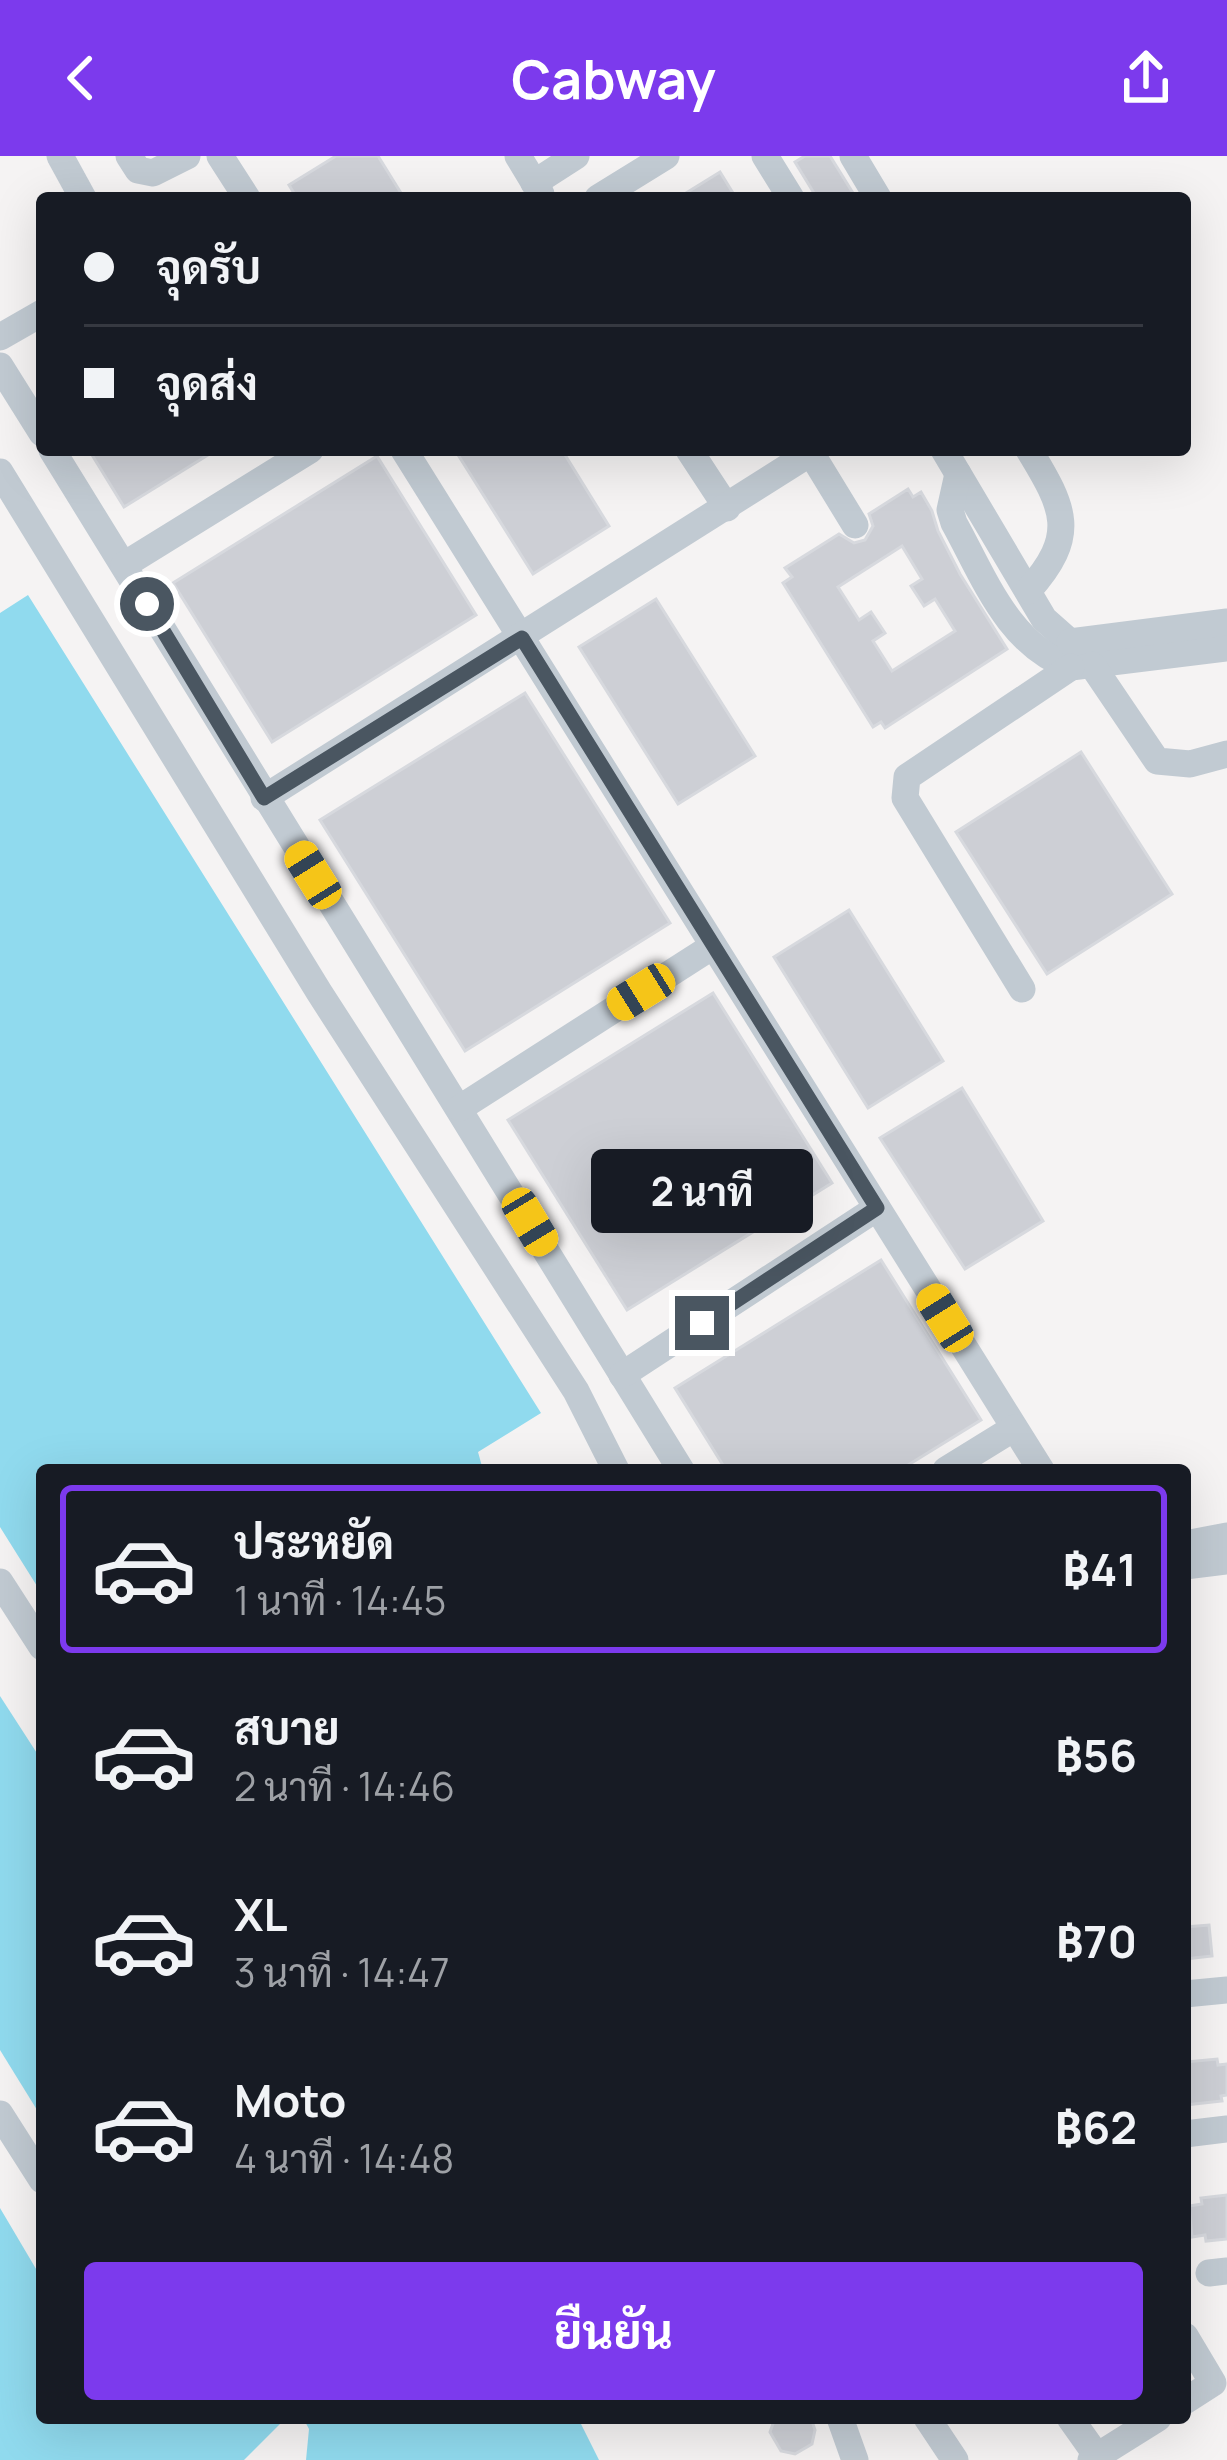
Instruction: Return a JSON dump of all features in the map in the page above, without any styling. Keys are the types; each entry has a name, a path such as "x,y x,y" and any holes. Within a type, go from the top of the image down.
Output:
{"lane":[{"path":"60,156 80,192"},
{"path":"129,156 138,170 153,173 187,156"},
{"path":"220,156 238,192"},
{"path":"518,156 539,190 576,156"},
{"path":"608,192 666,156"},
{"path":"765,156 787,192"},
{"path":"854,156 875,192"},
{"path":"0,337 36,316"},
{"path":"0,366 36,423"},
{"path":"56,456 677,1464"},
{"path":"124,565 300,456"},
{"path":"408,456 1037,1464"},
{"path":"693,456 727,508"},
{"path":"264,798 805,456"},
{"path":"816,456 855,524"},
{"path":"1028,591 1053,563 1060,538 1057,496 1033,456"},
{"path":"951,462 1044,619 1157,761 1190,764 1227,754"},
{"path":"951,462 950,511 1006,617 1037,650 1078,658 1227,648"},
{"path":"0,472 256,892 576,1391 613,1464"},
{"path":"978,566 1004,550"},
{"path":"1022,989 905,798 907,777 1078,658 1227,622"},
{"path":"460,1108 713,946"},
{"path":"622,1375 877,1208"},
{"path":"956,1464 1014,1428"},
{"path":"1191,1543 1227,1536"},
{"path":"1191,1564 1227,1561"},
{"path":"0,1582 36,1638"},
{"path":"1191,1993 1227,1990"},
{"path":"0,2114 36,2171"},
{"path":"1191,2133 1227,2129"},
{"path":"1191,2346 1213,2383 1191,2397"},
{"path":"842,2424 855,2460"},
{"path":"931,2424 955,2460"},
{"path":"1074,2424 1094,2458 1148,2424"}],"water":[{"path":"28,595 541,1413 478,1452 481,1464 36,1464 36,1584 0,1527 0,613"},
{"path":"0,1696 36,1752 36,2108 0,2050"},
{"path":"0,2208 36,2269 36,2424 581,2424 599,2460 0,2460"}],"pier":[{"path":"280,2424 306,2424 309,2429 306,2460 244,2460"}],"building":[{"path":"336,156 378,156 400,192 293,192 289,185"},
{"path":"805,156 830,156 852,192 813,192 795,162"},
{"path":"720,172 732,192 688,192"},
{"path":"93,456 206,456 124,507"},
{"path":"377,456 476,615 272,742 173,583"},
{"path":"459,456 566,456 609,526 533,574"},
{"path":"908,489 913,497 921,492 960,574 1007,649 885,728 881,722 873,727 783,583 792,577 785,568 839,534 854,543 865,540 873,526 869,514","holes":["902,546 922,579 911,586 924,606 935,599 955,631 892,671 873,641 885,633 871,612 859,620 838,587"]},
{"path":"656,599 755,756 678,804 579,647"},
{"path":"525,693 670,923 465,1051 320,820"},
{"path":"1081,752 1172,894 1047,974 956,832"},
{"path":"849,910 943,1061 868,1108 774,957"},
{"path":"713,993 832,1183 627,1310 508,1120"},
{"path":"962,1088 1043,1221 965,1269 880,1138"},
{"path":"881,1260 981,1420 910,1464 722,1464 675,1388"},
{"path":"1209,1925 1212,1956 1191,1958 1191,1926"},
{"path":"1217,2059 1218,2065 1227,2064 1227,2095 1221,2096 1222,2101 1191,2104 1191,2061"},
{"path":"1227,2195 1227,2239 1192,2237 1191,2206 1202,2204 1201,2198"},
{"path":"773,2424 813,2424 815,2430 812,2444 795,2454 781,2451 770,2432"}],"route":[{"path":"147,604 264,798 522,638 877,1208 702,1323"}]}
